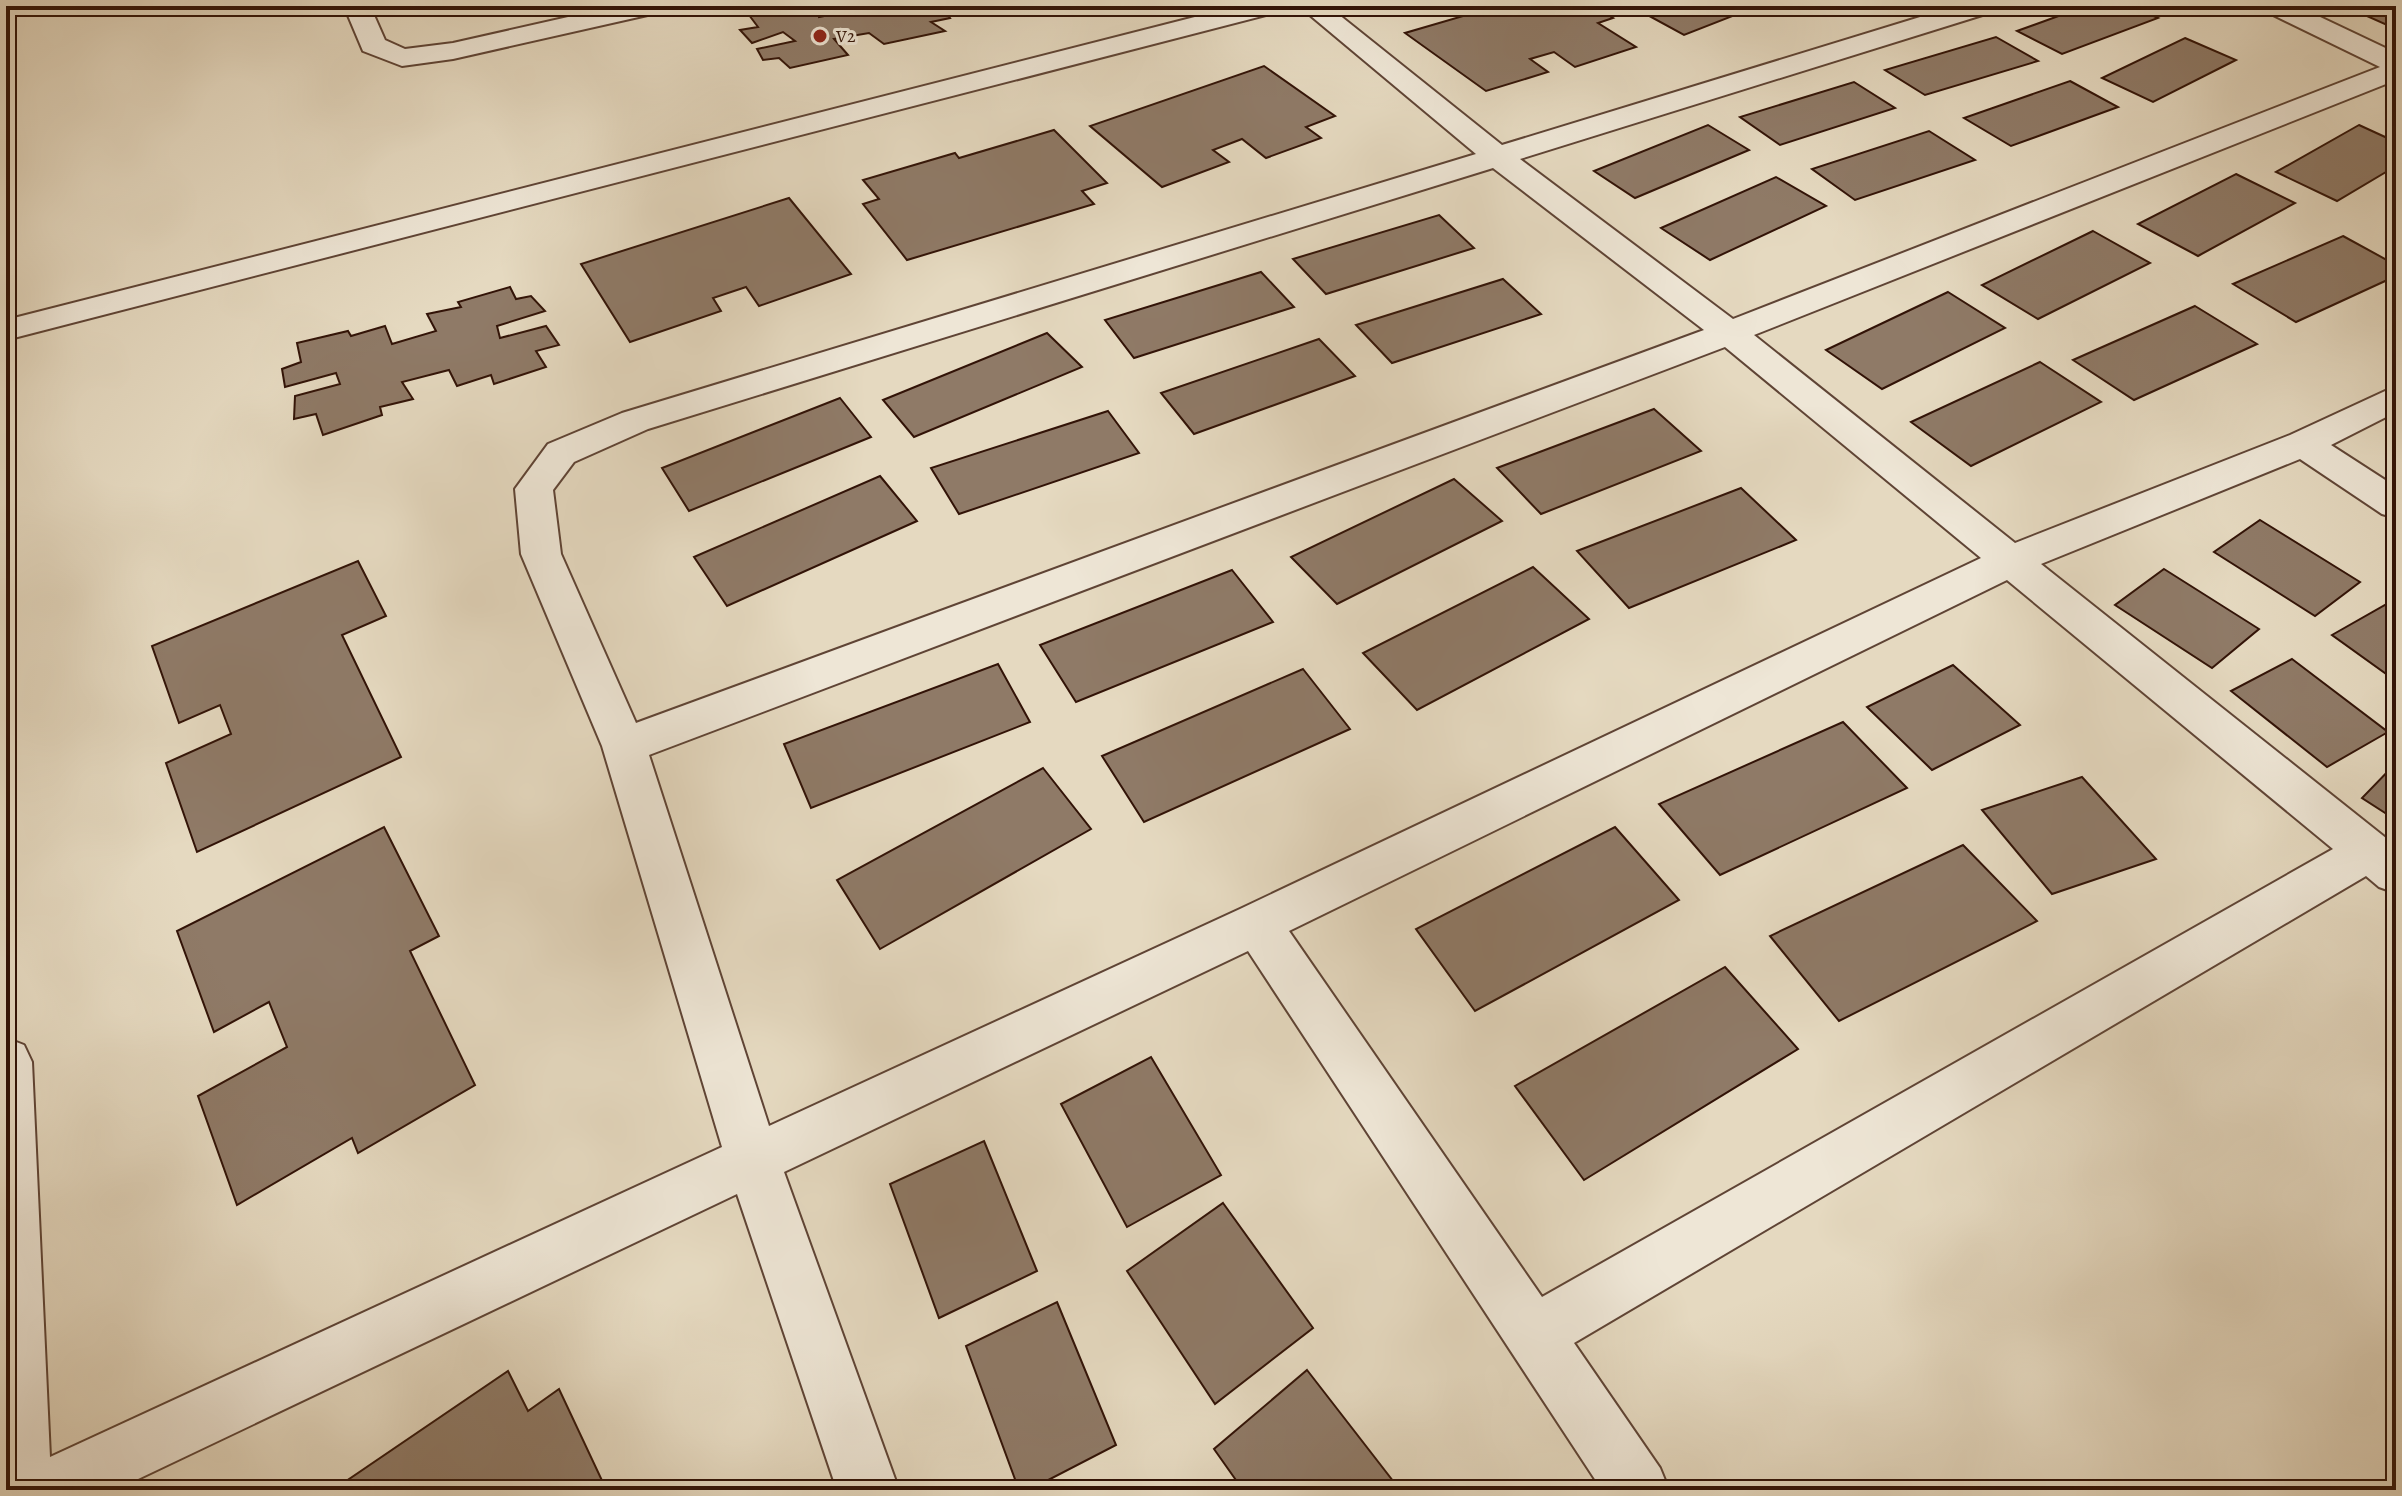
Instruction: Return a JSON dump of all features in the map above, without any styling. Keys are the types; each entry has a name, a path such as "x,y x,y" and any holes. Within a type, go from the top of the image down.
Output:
{"street":[{"path":"357,6 373,45 402,58 453,51 652,6"},
{"path":"6,330 1269,6"},
{"path":"1312,6 1497,156 1729,333 2382,862 1534,1334"},
{"path":"868,1490 752,1158 624,746 541,554 534,489 561,453 635,421 926,334 1983,6"},
{"path":"2276,6 2396,64"},
{"path":"624,746 1729,333 2396,70"},
{"path":"47,1490 1257,924 2012,560 2303,444 2396,398"},
{"path":"2303,444 2396,505"},
{"path":"1257,924 1638,1490"},
{"path":"6,1062 21,1490"}],"building":[{"name":"V2","path":"816,6 819,17 854,10 851,6 901,6 893,8 903,16 941,6 950,18 931,22 945,31 884,44 869,33 834,39 848,55 790,68 779,58 763,60 757,49 795,41 783,32 752,43 740,30 758,27 749,15"},
{"path":"1509,6 1593,6 1613,18 1598,23 1636,47 1575,67 1554,52 1530,59 1548,72 1486,91 1405,33 1480,11 1484,14"},
{"path":"1631,6 1778,6 1753,15 1745,11 1684,35"},
{"path":"2086,6 2132,6 2158,18 2062,54 2017,31"},
{"path":"2354,6 2396,6 2396,29 2351,9"},
{"path":"1996,37 2038,61 1925,95 1885,70"},
{"path":"2185,38 2236,60 2153,102 2102,78"},
{"path":"1264,66 1335,116 1306,127 1321,138 1266,158 1242,139 1213,150 1229,162 1162,187 1090,126"},
{"path":"2070,81 2118,107 2011,146 1964,118"},
{"path":"1854,82 1895,108 1780,145 1740,117"},
{"path":"1708,125 1749,150 1635,198 1594,171"},
{"path":"2359,125 2396,142 2396,166 2337,201 2276,172"},
{"path":"1054,130 1107,183 1082,191 1094,204 907,260 863,204 879,199 863,180 955,153 959,158"},
{"path":"1929,131 1975,160 1855,200 1812,169"},
{"path":"2236,174 2295,203 2198,256 2138,224"},
{"path":"1776,177 1826,206 1710,260 1661,228"},
{"path":"789,198 851,274 759,306 746,287 713,298 721,311 630,342 581,264"},
{"path":"1439,215 1474,248 1326,294 1293,259"},
{"path":"2093,231 2150,263 2038,319 1982,285"},
{"path":"2343,236 2396,265 2396,276 2296,322 2233,284"},
{"path":"1261,272 1294,307 1134,358 1105,320"},
{"path":"1503,279 1541,314 1392,363 1356,325"},
{"path":"510,287 516,299 531,296 545,311 497,326 500,338 546,326 559,345 536,351 546,367 494,384 491,375 457,386 449,370 402,382 413,399 380,407 382,415 323,435 316,414 294,419 295,396 340,384 336,373 285,387 282,369 301,362 297,343 348,331 351,336 385,326 392,344 436,331 427,314 461,307 458,302"},
{"path":"1948,292 2005,328 1882,389 1826,350"},
{"path":"2195,306 2257,344 2134,400 2073,360"},
{"path":"1047,333 1082,367 914,437 883,400"},
{"path":"1319,339 1355,376 1194,434 1161,393"},
{"path":"2040,362 2101,402 1971,466 1911,422"},
{"path":"840,398 871,437 689,511 662,468"},
{"path":"1654,409 1701,451 1541,514 1497,468"},
{"path":"1108,411 1139,453 959,514 931,468"},
{"path":"880,476 917,521 727,606 694,557"},
{"path":"1454,479 1502,521 1337,604 1291,557"},
{"path":"1741,488 1796,540 1629,608 1577,551"},
{"path":"2260,520 2360,582 2315,616 2214,552"},
{"path":"358,561 386,616 342,635 401,757 197,852 166,763 231,734 220,705 179,723 152,646"},
{"path":"1533,567 1589,619 1417,710 1363,653"},
{"path":"2164,569 2259,629 2212,668 2115,605"},
{"path":"1232,570 1273,622 1076,702 1040,645"},
{"path":"2385,605 2396,612 2396,681 2332,635"},
{"path":"2292,659 2388,732 2327,767 2231,691"},
{"path":"998,664 1030,722 811,808 784,744"},
{"path":"1953,665 2020,725 1932,770 1867,707"},
{"path":"1303,669 1350,729 1144,822 1102,756"},
{"path":"1843,722 1907,788 1720,875 1659,804"},
{"path":"2396,763 2396,820 2362,798"},
{"path":"1043,768 1091,829 880,949 837,880"},
{"path":"2082,777 2156,859 2052,894 1982,810"},
{"path":"384,827 439,936 410,951 475,1085 358,1153 352,1138 237,1205 198,1096 287,1047 269,1002 214,1032 177,931"},
{"path":"1615,827 1679,900 1475,1011 1416,929"},
{"path":"1963,845 2037,921 1839,1021 1770,936"},
{"path":"1725,967 1798,1049 1584,1180 1515,1086"},
{"path":"1151,1057 1221,1175 1127,1227 1061,1104"},
{"path":"984,1141 1037,1271 939,1318 890,1184"},
{"path":"1223,1203 1313,1328 1215,1404 1127,1271"},
{"path":"1057,1302 1116,1445 1029,1490 1019,1490 966,1346"},
{"path":"1307,1370 1400,1490 1243,1490 1214,1449"},
{"path":"508,1371 528,1411 559,1389 606,1489 333,1490"}],"place":[{"name":"V2","path":"820,36"}]}
